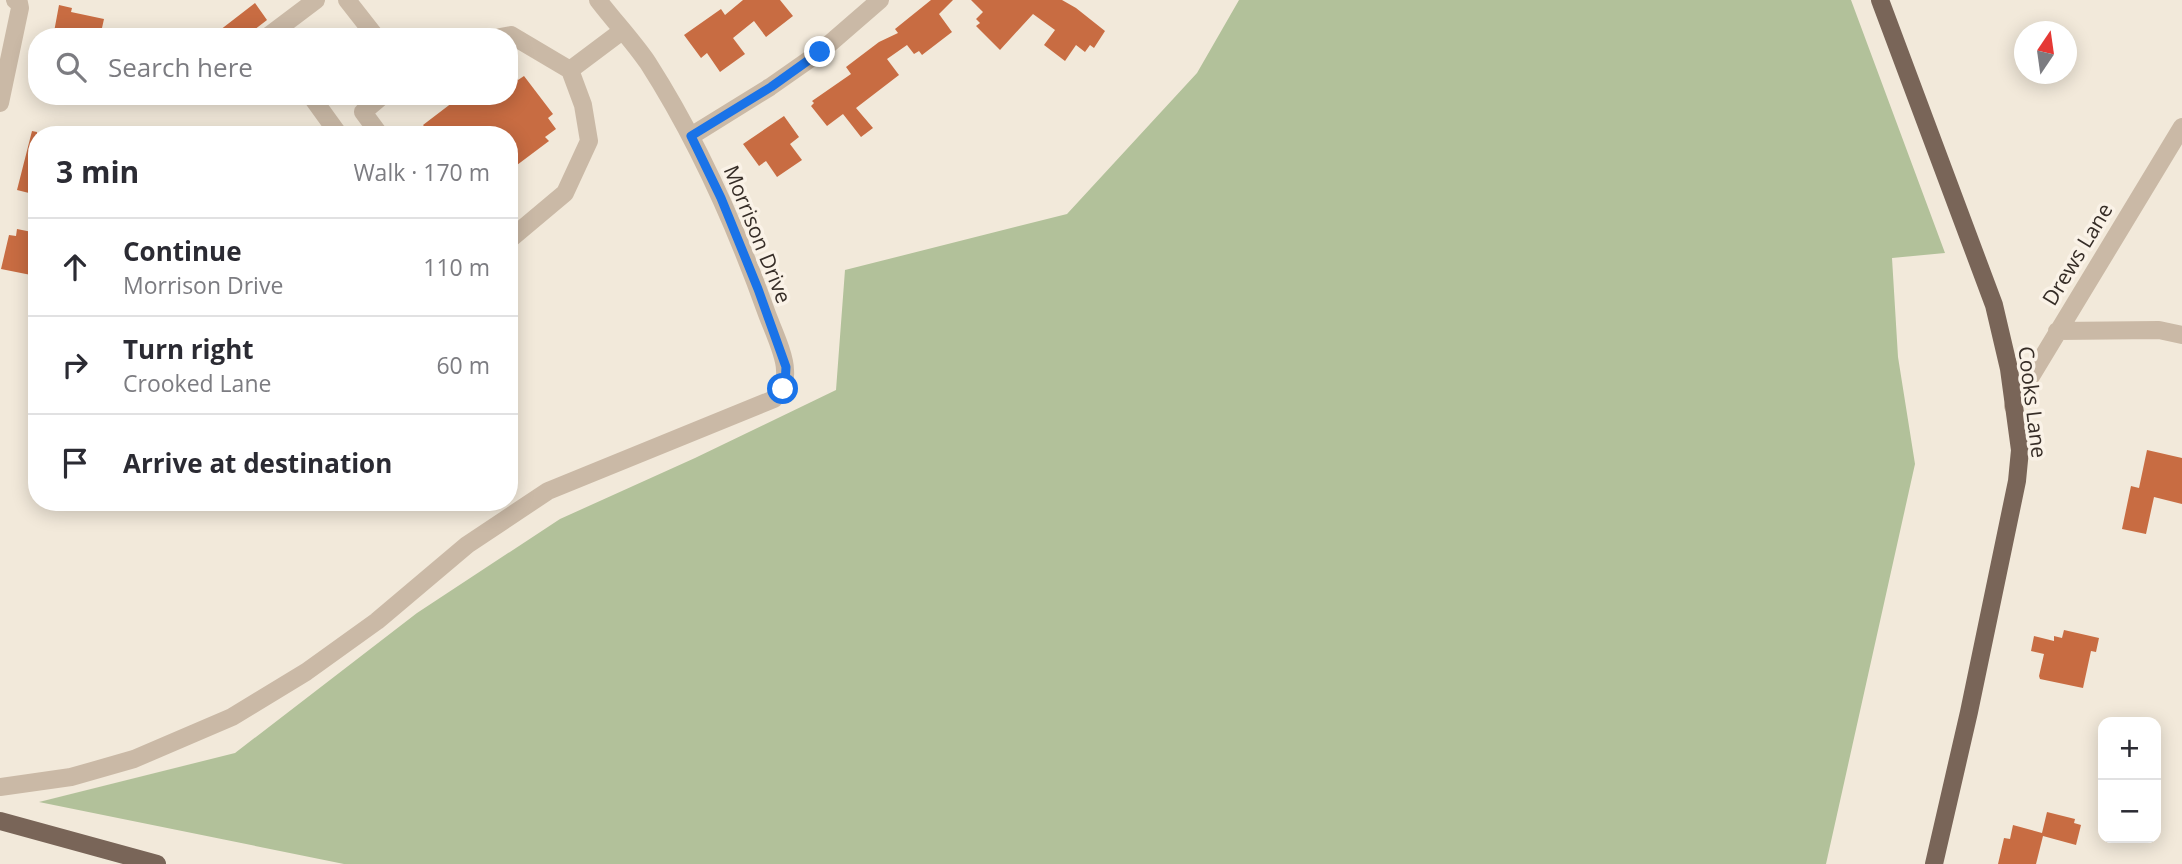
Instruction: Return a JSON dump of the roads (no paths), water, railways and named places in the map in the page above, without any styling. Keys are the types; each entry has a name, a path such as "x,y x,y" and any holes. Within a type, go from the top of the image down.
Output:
{"main road":[{"name":"Cooks Lane","path":"1880,0 1994,305 2009,369 2020,450 2018,481 1934,864"},
{"path":"0,821 157,864"}],"street":[{"path":"0,103 20,8 15,0"},
{"path":"279,28 316,0"},
{"path":"347,0 369,28"},
{"name":"Morrison Drive","path":"518,511 548,491 774,399 785,385 786,367 758,289 721,198 691,136 647,61 598,0"},
{"path":"691,136 771,87 820,52 880,0"},
{"path":"570,70 622,31"},
{"path":"518,39 570,70 583,105 589,141 565,193 518,232"},
{"path":"317,105 330,126"},
{"path":"344,126 371,105"},
{"path":"363,112 373,126"},
{"name":"Drews Lane","path":"2013,406 2182,127"},
{"path":"2057,331 2159,330 2182,335"},
{"name":"Morrison Drive","path":"0,787 71,777 121,762 232,718 306,672 377,621 467,544 517,511"}]}
